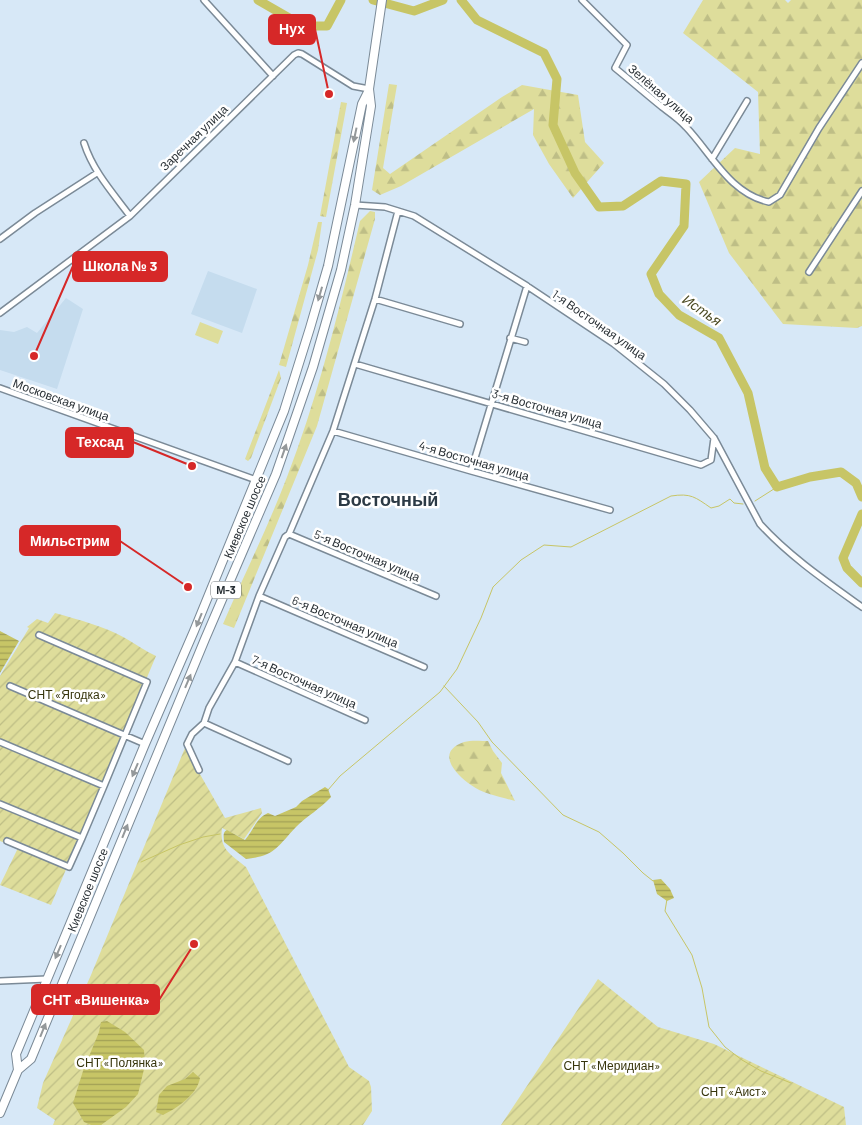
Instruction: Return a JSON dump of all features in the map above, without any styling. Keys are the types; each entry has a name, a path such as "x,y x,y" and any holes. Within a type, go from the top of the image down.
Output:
{"highway":[{"name":"Киевское шоссе","path":"0,1113 18,1070 30,1059 276,474 310,378 340,270 355,204 371,106 369,89 382,0"},
{"name":"Киевское шоссе","path":"18,1070 16,1054 194,631 284,411 328,266 362,104 369,89"},
{"path":"296,374 303,369 308,370 310,378"}],"street":[{"path":"204,0 273,76"},
{"name":"Зелёная улица","path":"582,0 627,45 615,68 686,127 712,159"},
{"name":"Заречная улица","path":"0,313 130,216 201,144 298,53 353,86 369,89"},
{"path":"747,101 712,159 727,177 751,196 769,202 780,195 819,128 862,63"},
{"path":"84,143 89,159 97,173 130,216"},
{"path":"0,239 35,213 97,173"},
{"path":"808,272 862,191"},
{"name":"1-я Восточная улица","path":"355,204 385,207 414,216 526,286 622,350 664,384 714,438 760,524 789,551 862,607"},
{"path":"199,770 187,744 192,734 204,723 209,708 235,662 259,596 285,537 289,534 333,431 375,299 398,211"},
{"path":"471,471 526,286"},
{"path":"375,299 460,324"},
{"path":"510,338 525,342"},
{"name":"3-я Восточная улица","path":"355,364 701,465 711,460 714,438"},
{"name":"Московская улица","path":"0,388 256,480"},
{"name":"4-я Восточная улица","path":"333,431 610,510"},
{"name":"5-я Восточная улица","path":"289,534 436,596"},
{"name":"6-я Восточная улица","path":"259,596 424,666"},
{"path":"7,841 69,867 147,682 39,635"},
{"name":"7-я Восточная улица","path":"235,662 365,720"},
{"path":"10,686 145,744"},
{"path":"204,723 288,762"},
{"path":"0,742 104,786"},
{"path":"0,804 82,838"},
{"path":"0,981 47,979"}],"shaded area":[{"path":"208,271 257,289 242,333 191,314"},
{"path":"66,298 83,309 57,389 0,370 0,330 14,332 27,327 37,333"},
{"path":"0,631 19,641 0,673"},
{"path":"325,787 328,789 331,797 300,823 270,853 246,859 224,842 225,831 227,830 245,840 264,815 268,813 275,816 296,807 302,801"},
{"path":"661,879 670,889 674,898 667,901 657,894 653,880"},
{"path":"107,1021 125,1032 144,1050 145,1065 138,1094 126,1107 101,1125 91,1125 84,1122 73,1103 101,1022"},
{"path":"193,1072 200,1078 191,1095 180,1105 163,1115 156,1112 159,1095 167,1086 185,1079"}],"green space":[{"path":"703,0 785,0 788,3 791,0 862,0 862,326 857,328 783,324 729,253 699,182 735,148 760,154 758,92 683,33"},
{"path":"389,84 397,85 383,168 390,174 522,85 578,95 585,142 604,163 573,198 549,164 533,135 534,109 401,186 380,195 372,190"},
{"path":"341,102 347,103 326,217 320,216"},
{"path":"370,211 375,212 375,219 317,426 234,628 223,624 272,514 299,446 328,350 360,221"},
{"path":"318,222 322,222 318,250 286,367 279,365 308,265"},
{"path":"200,322 223,331 218,344 195,335"},
{"path":"279,370 281,378 251,458 248,461 245,459"},
{"name":"СНТ «Ягодка»","path":"55,613 109,630 156,656 51,905 0,885 18,848 0,841 0,676 29,628 27,627 37,619 48,623"},
{"path":"467,741 488,741 502,763 501,773 515,801 481,791 459,775 451,763 449,757 455,746"},
{"name":"СНТ «Полянка»","path":"185,748 225,818 261,808 262,813 244,839 222,828 222,841 227,851 246,867 349,1067 369,1081 372,1111 363,1125 53,1125 55,1120 37,1108 43,1083 91,975"},
{"name":"СНТ «Меридиан»","path":"598,979 658,1027 714,1044 844,1107 846,1125 501,1125"}],"waterway":[{"name":"Истья","path":"258,0 303,26 327,26 341,0"},
{"name":"Истья","path":"373,0 414,11 443,0"},
{"name":"Истья","path":"461,0 477,20 544,53 557,79 553,125 575,173 599,207 623,206 661,181 686,184 684,226 651,274 659,294 679,315 719,338 748,393 765,468 777,487 810,477 841,472 856,483 862,497"},
{"path":"755,501 777,487"},
{"path":"328,790 340,776 440,692 457,669 493,587 521,560 544,545 571,547 671,496 683,495 692,497 711,508 719,506 730,499 734,503 743,504"},
{"name":"Истья","path":"862,514 843,558 847,568 862,583"},
{"path":"444,686 478,722 492,742 563,815 599,832 653,881"},
{"path":"141,862 179,845 203,837 220,834"},
{"path":"667,899 665,911 692,955 702,988 709,1027 725,1047 742,1060 761,1071 791,1083"}],"place":[{"name":"Нух","path":"329,94"},
{"name":"Школа № 3","path":"34,356"},
{"name":"Техсад","path":"192,466"},
{"name":"Мильстрим","path":"188,587"},
{"name":"СНТ «Вишенка»","path":"194,944"}],"district":[{"name":"Восточный","path":"388,500"}],"park label":[{"name":"СНТ «Аист»","path":"734,1092"}]}
